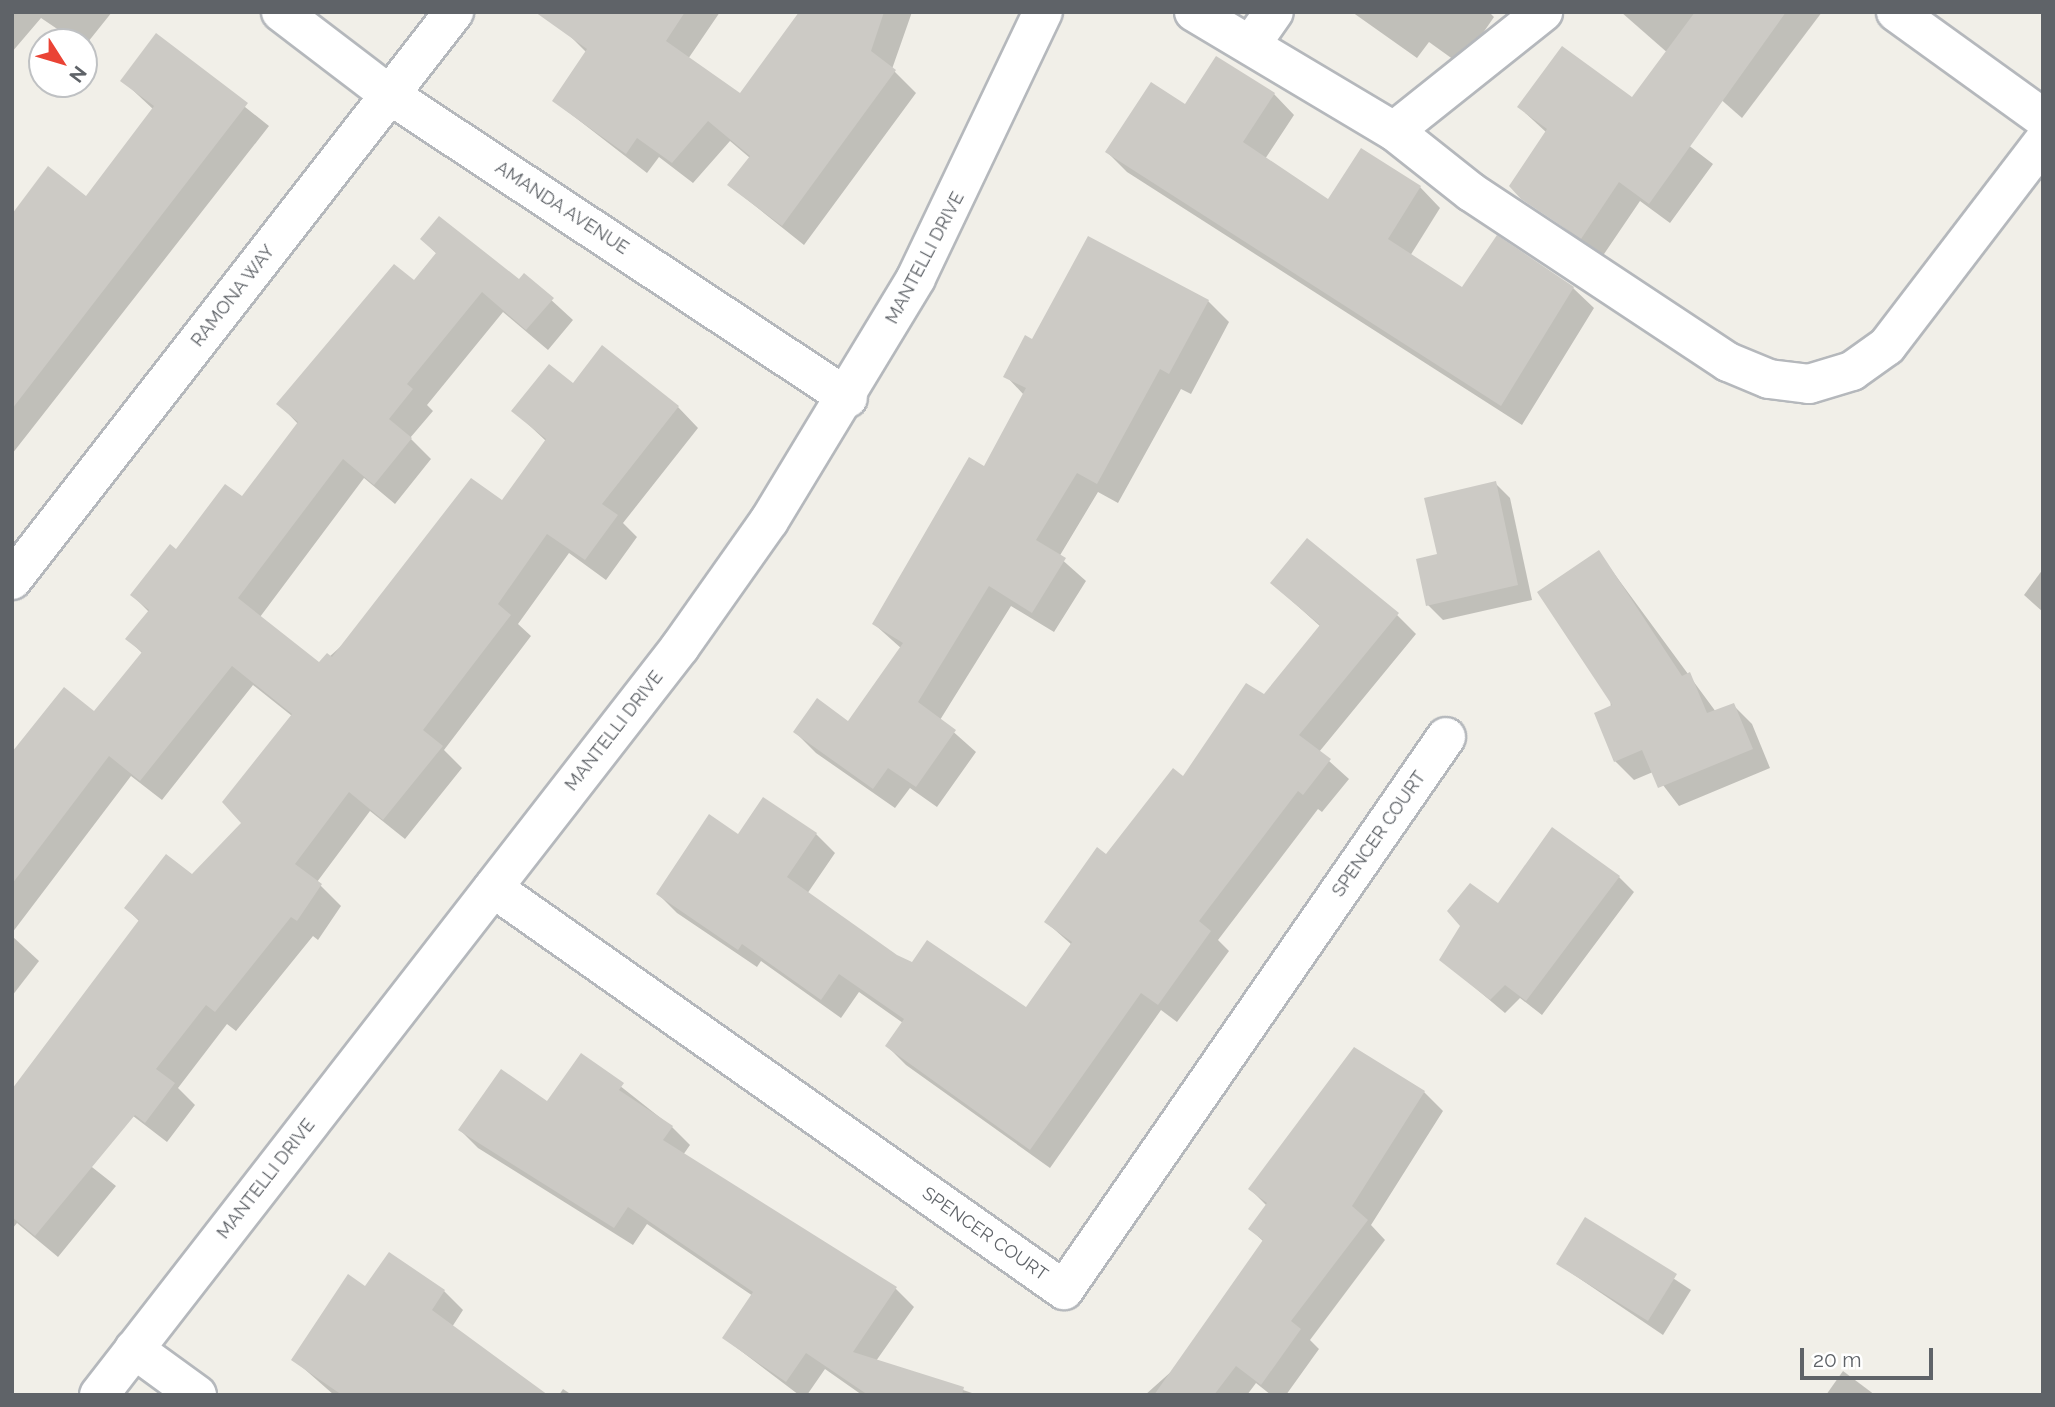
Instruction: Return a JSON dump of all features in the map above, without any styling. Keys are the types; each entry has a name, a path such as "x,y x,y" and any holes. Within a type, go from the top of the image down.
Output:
{"street":[{"name":"AMANDA AVENUE","path":"281,12 390,94 848,398"},
{"name":"RAMONA WAY","path":"12,580 454,12"},
{"name":"MANTELLI DRIVE","path":"99,1395 680,647 848,398 973,167 1043,12"},
{"path":"1194,12 1252,43 1394,131 1471,192 1728,362 1769,379 1809,384 1852,370 1887,346 2043,142"},
{"path":"1252,43 1274,12"},
{"path":"1394,131 1543,12"},
{"path":"1896,12 2043,118"},
{"name":"SPENCER COURT","path":"493,888 1064,1290 1446,737"},
{"path":"134,1349 197,1395"}],"building":[{"path":"535,12 685,12 666,41 740,93 799,12 884,12 871,51 896,70 782,226 727,185 750,156 708,121 672,163 637,138 626,154 552,101 587,49"},
{"path":"1695,12 1786,12 1649,204 1619,182 1581,239 1521,199 1509,186 1547,129 1517,107 1562,46 1632,97"},
{"path":"156,33 248,103 12,409 12,214 48,166 86,196 154,106 120,81"},
{"path":"1216,56 1275,93 1243,142 1328,199 1361,148 1421,186 1388,239 1462,287 1497,235 1574,287 1501,406 1105,152 1151,82 1185,104"},
{"path":"439,216 519,279 524,273 554,298 526,330 482,292 407,384 413,389 389,419 412,438 374,485 343,459 238,598 319,662 327,653 332,657 471,478 502,500 546,439 511,411 549,364 573,383 602,345 679,406 602,504 618,515 585,560 547,534 498,604 511,615 423,730 443,746 383,820 349,792 295,864 322,884 297,921 291,917 215,1012 206,1005 156,1069 175,1083 145,1123 135,1115 35,1236 12,1217 12,1089 139,920 124,908 166,854 192,874 241,823 222,802 292,714 232,666 140,781 109,756 12,884 12,752 64,687 94,711 142,652 125,639 149,610 130,595 170,544 176,549 225,484 242,496 298,422 276,404 394,264 414,280 436,253 420,239"},
{"path":"1088,236 1209,300 1169,374 1160,369 1097,484 1077,473 1036,540 1066,558 1032,613 989,586 918,702 956,730 916,787 888,768 873,789 793,732 817,698 848,721 903,643 872,624 969,457 984,466 1026,388 1003,377 1025,335 1032,339"},
{"path":"1496,481 1518,585 1426,606 1416,559 1437,554 1424,498"},
{"path":"1307,538 1399,613 1299,735 1331,759 1303,795 1298,791 1199,921 1211,931 1158,1005 1141,993 1030,1150 885,1046 904,1019 839,974 821,1000 742,944 738,950 656,894 709,814 738,834 763,797 817,833 787,877 897,955 912,962 927,940 1026,1007 1072,942 1044,922 1097,847 1106,854 1173,768 1183,776 1246,683 1264,694 1320,625 1270,583"},
{"path":"1599,550 1682,676 1690,672 1707,713 1734,703 1753,749 1658,788 1642,750 1614,762 1594,713 1612,705 1537,592"},
{"path":"1552,827 1620,876 1526,1001 1505,985 1490,1000 1439,960 1460,926 1447,911 1470,883 1498,903"},
{"path":"1354,1047 1425,1091 1352,1206 1368,1220 1291,1321 1301,1329 1261,1385 1236,1366 1214,1395 1154,1395 1263,1240 1248,1229 1267,1203 1248,1189"},
{"path":"581,1053 624,1083 619,1090 673,1126 663,1140 897,1287 853,1352 964,1387 962,1395 868,1395 806,1353 786,1382 722,1338 753,1292 628,1207 614,1228 458,1130 501,1069 547,1101"},
{"path":"1585,1217 1677,1274 1648,1321 1556,1264"},
{"path":"389,1252 445,1290 432,1310 548,1395 342,1395 291,1360 348,1274 365,1286"}]}
